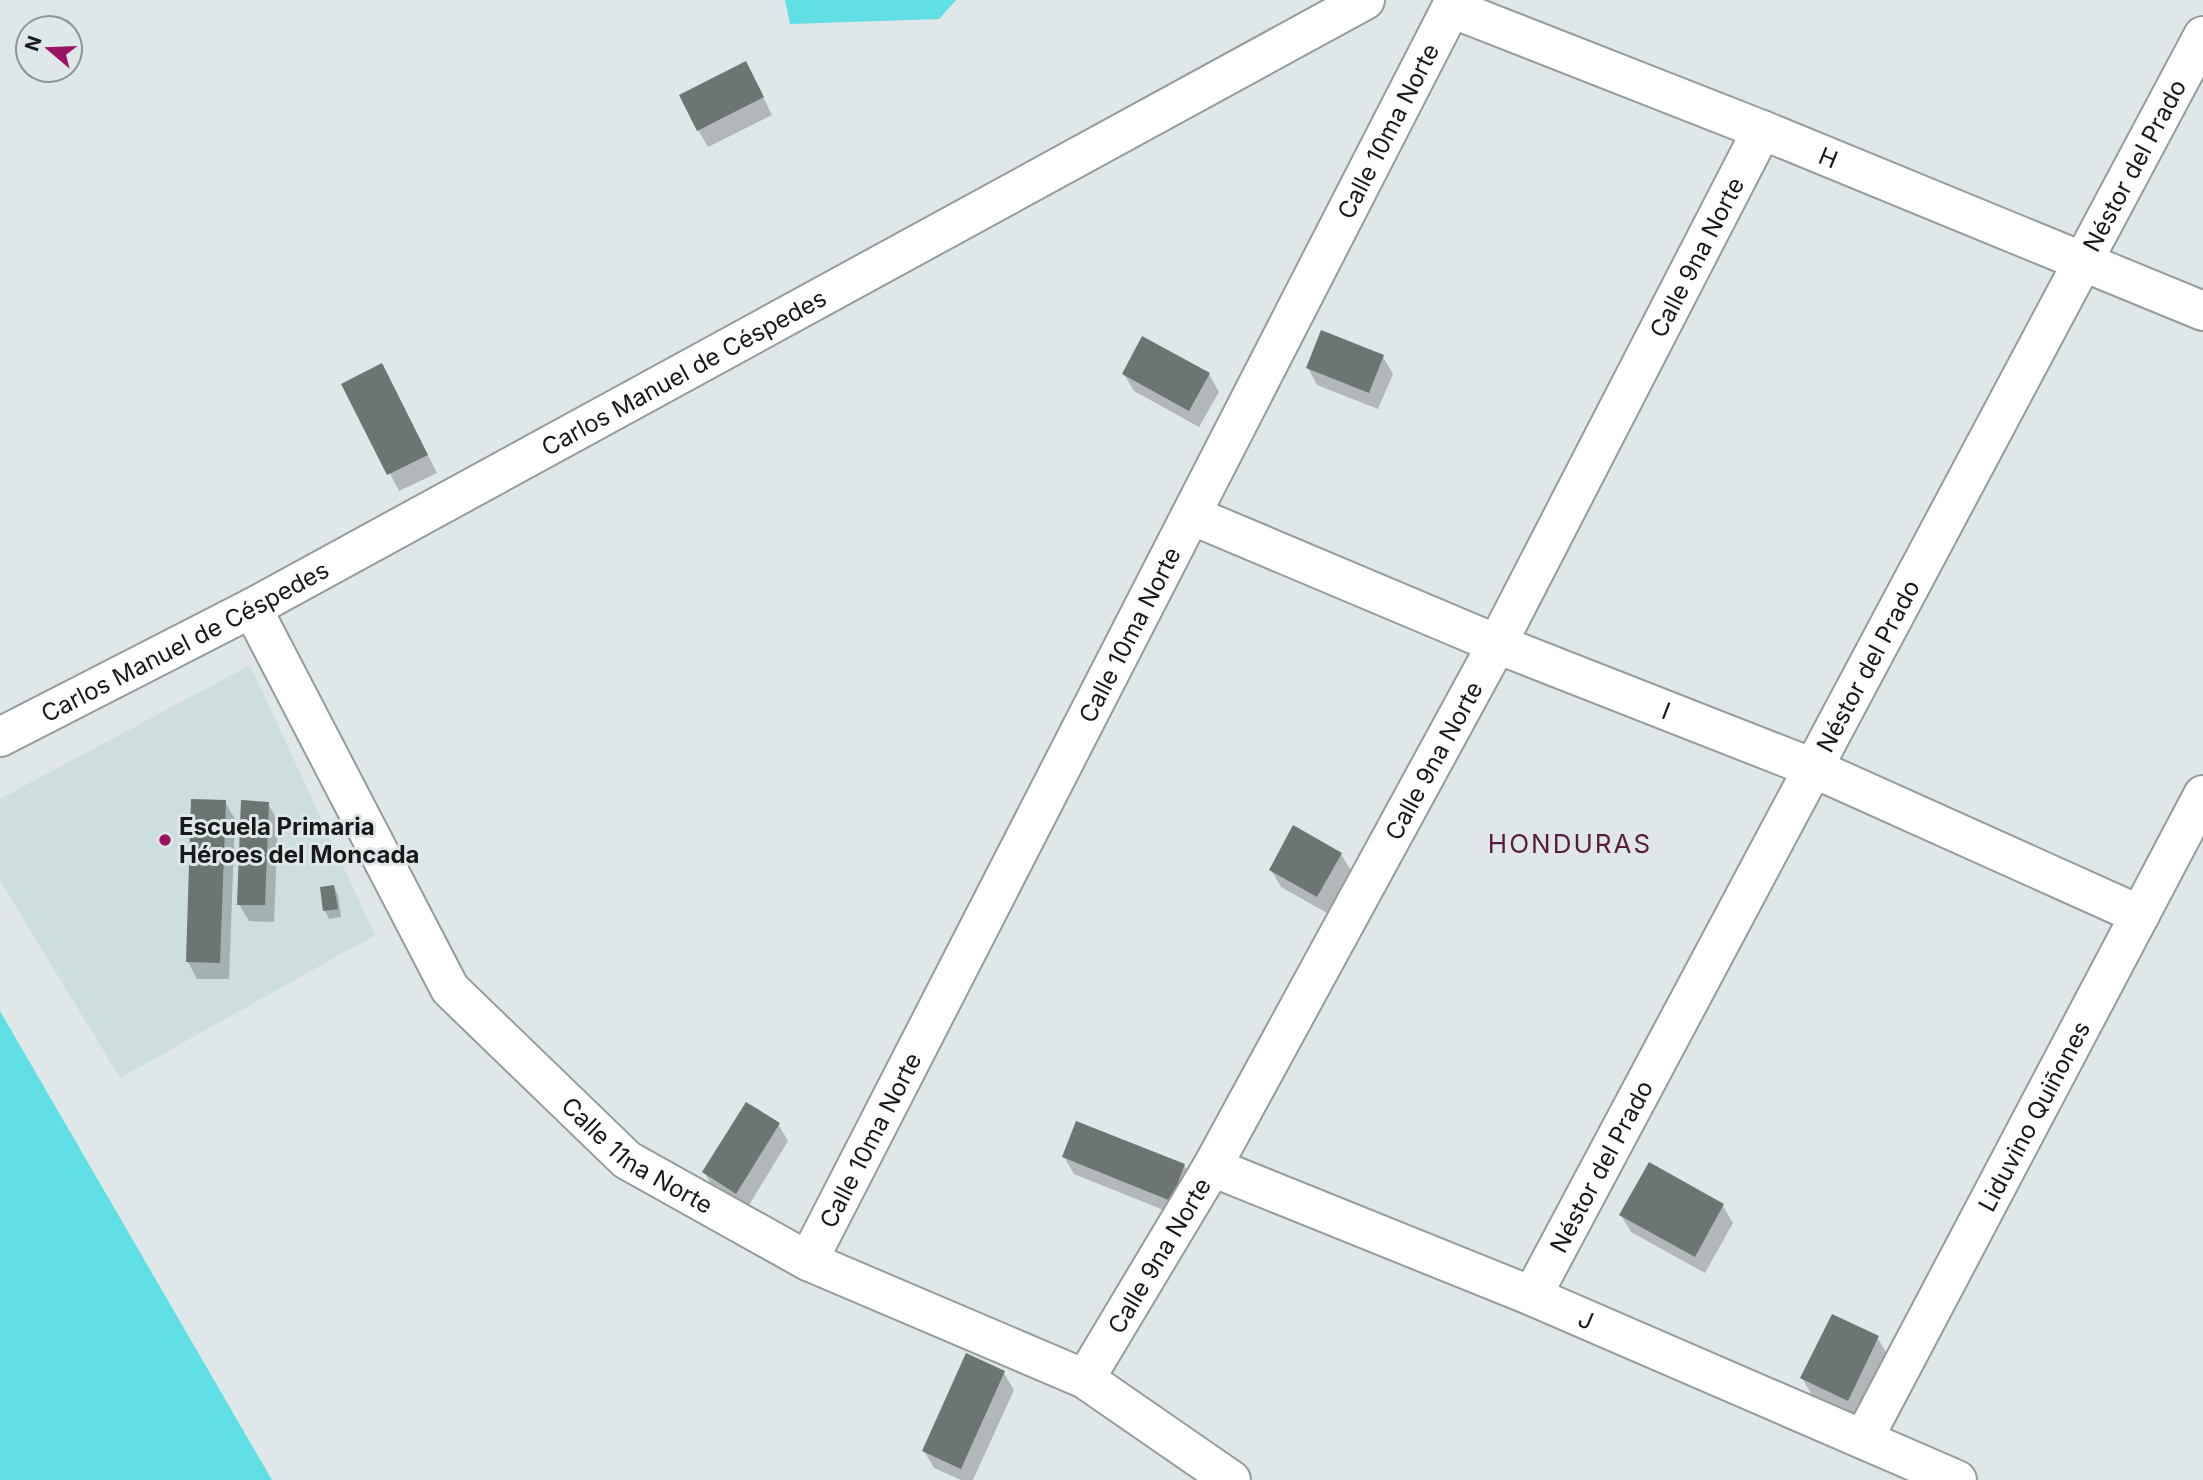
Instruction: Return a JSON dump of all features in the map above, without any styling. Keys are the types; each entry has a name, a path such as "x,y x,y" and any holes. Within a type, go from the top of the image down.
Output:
{"street":[{"name":"Carlos Manuel de Céspedes","path":"0,737 252,608 1365,0"},
{"name":"H","path":"1450,4 2203,311"},
{"name":"Calle 10ma Norte","path":"808,1261 1450,4"},
{"name":"Néstor del Prado","path":"1532,1296 2203,36"},
{"name":"Calle 9na Norte","path":"1085,1379 1212,1167 1497,644 1762,130"},
{"name":"I","path":"1191,515 1497,644 1813,768 2140,915"},
{"name":"Calle 11na Norte","path":"252,608 450,989 627,1160 808,1261 1085,1379 1231,1480"},
{"name":"Liduvino Quiñones","path":"1864,1438 2203,794"},
{"name":"J","path":"1212,1167 1532,1296 1957,1480"}],"shaded area":[{"path":"785,0 956,0 939,19 790,24"},
{"name":"Escuela Primaria Héroes del Moncada","path":"250,665 375,935 120,1078 0,880 0,799"},
{"path":"0,1011 272,1480 0,1480"}],"building":[{"path":"746,61 764,97 697,131 679,95"},
{"path":"1321,330 1384,355 1369,393 1306,368"},
{"path":"1142,336 1210,373 1189,411 1122,374"},
{"path":"382,363 428,455 387,475 341,384"},
{"path":"191,799 226,800 220,963 186,962"},
{"path":"241,800 269,802 265,905 237,905"},
{"path":"1293,825 1342,853 1317,897 1269,870"},
{"path":"334,885 338,909 323,911 320,887"},
{"path":"746,1102 780,1123 736,1194 702,1172"},
{"path":"1076,1121 1185,1164 1171,1201 1062,1157"},
{"path":"1649,1162 1724,1204 1695,1257 1619,1215"},
{"path":"1832,1314 1879,1336 1848,1401 1800,1378"},
{"path":"966,1353 1005,1371 961,1469 922,1451"}],"place":[{"name":"Escuela Primaria Héroes del Moncada","path":"165,840"}],"district":[{"name":"HONDURAS","path":"1570,843"}]}
